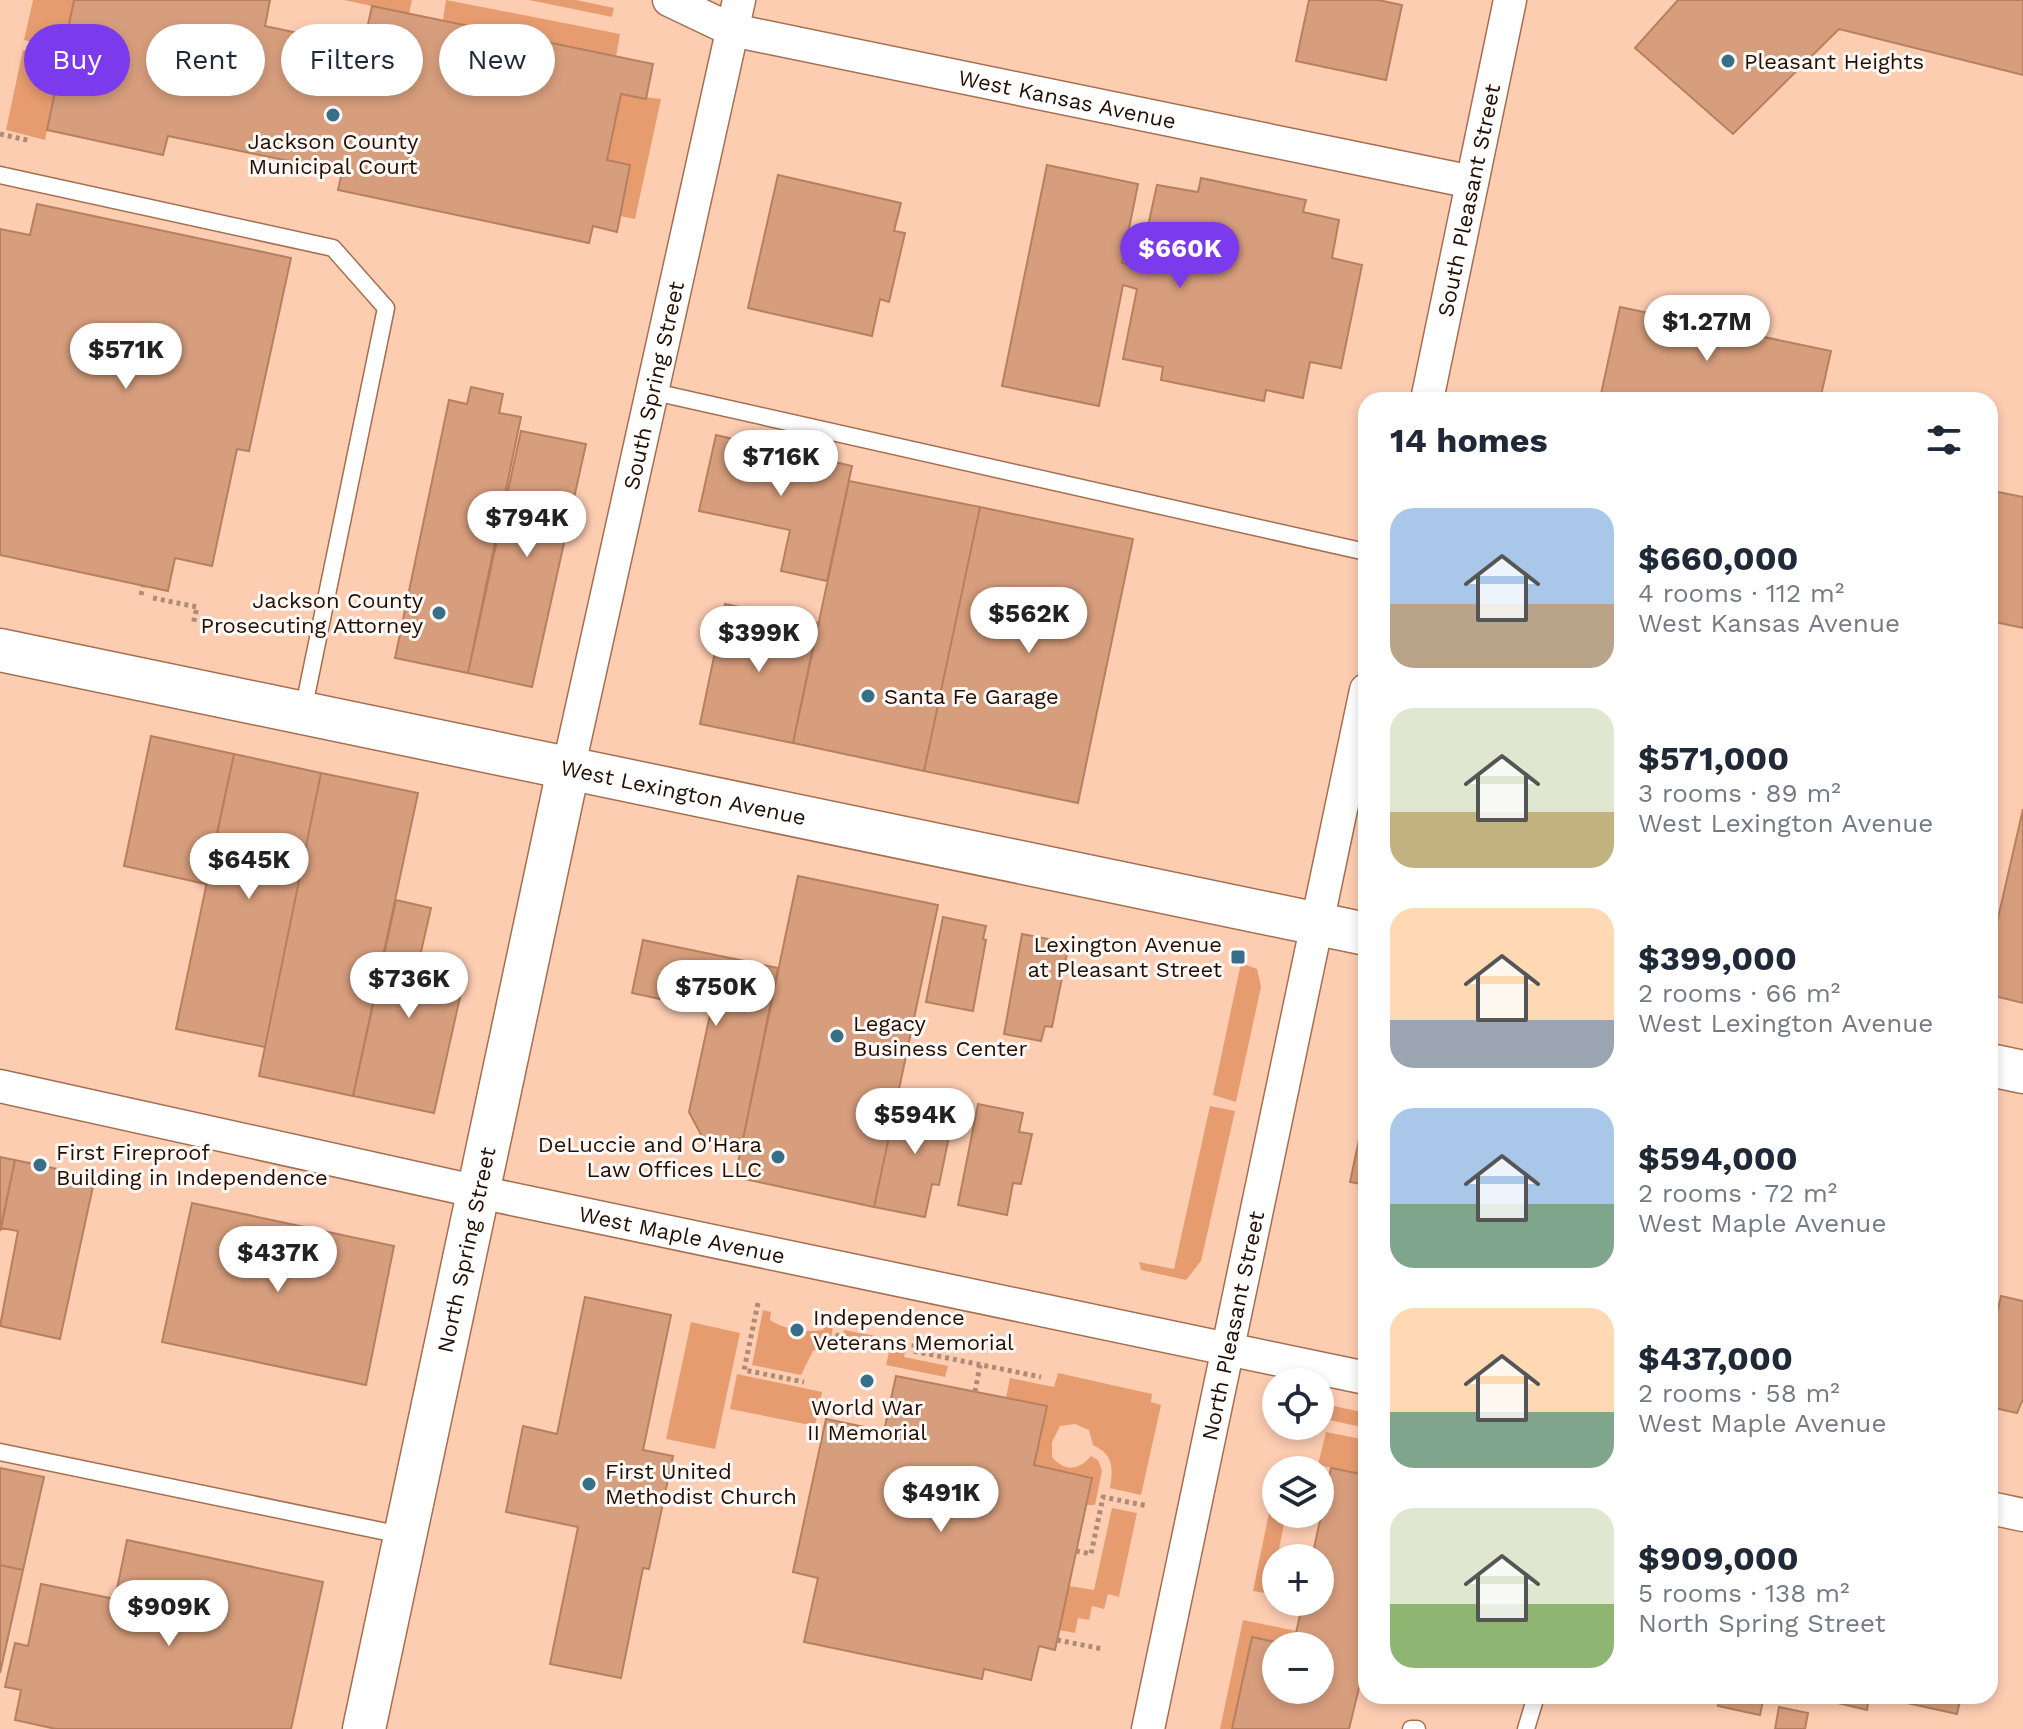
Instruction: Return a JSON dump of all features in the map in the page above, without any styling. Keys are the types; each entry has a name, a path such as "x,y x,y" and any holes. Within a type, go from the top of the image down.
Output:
{"street":[{"name":"West Kansas Avenue","path":"669,0 1472,182"},
{"name":"South Pleasant Street","path":"1429,392 1510,0"},
{"name":"South Spring Street","path":"568,770 735,15"},
{"name":"West Lexington Avenue","path":"0,650 1358,932"},
{"path":"1317,924 1358,728"},
{"name":"North Spring Street","path":"364,1729 568,770"},
{"name":"North Pleasant Street","path":"1148,1729 1317,924"},
{"path":"1998,1067 2023,1072"},
{"name":"West Maple Avenue","path":"0,1086 479,1192 1358,1376"},
{"path":"1998,1510 2023,1515"}],"lane":[{"path":"0,175 333,248 386,308 302,713"},
{"path":"650,391 1358,550"},
{"path":"0,1452 407,1537"},
{"path":"1526,1729 1534,1704"},
{"path":"1411,1729 1417,1729"}],"path":[{"path":"0,134 31,141"},
{"path":"141,595 143,586"},
{"path":"153,598 197,607 193,625"},
{"path":"758,1303 744,1370 804,1382"},
{"path":"836,1345 839,1330"},
{"path":"916,1336 913,1351 1041,1377"},
{"path":"975,1392 980,1365"},
{"path":"1076,1551 1091,1554 1103,1497 1148,1506"},
{"path":"1057,1640 1103,1649"}],"shaded area":[{"path":"33,0 74,0 69,24 28,24"},
{"path":"344,0 412,0 409,14"},
{"path":"446,0 620,34 616,57 555,44 555,24 462,24 443,20"},
{"path":"529,0 576,0 614,8 612,17"},
{"path":"23,50 24,96 54,96 45,140 6,130"},
{"path":"621,94 661,99 635,219 620,216 630,165 607,160"},
{"path":"1241,963 1257,969 1261,987 1236,1102 1213,1095"},
{"path":"1210,1106 1235,1111 1201,1261 1186,1280 1141,1270 1139,1262 1174,1269"},
{"path":"763,1310 771,1312 770,1320 789,1328 816,1331 823,1330 825,1325 833,1326 830,1344 813,1351 801,1375 752,1365"},
{"path":"691,1322 740,1333 715,1449 666,1439"},
{"path":"844,1330 907,1342 904,1357 948,1366 945,1377 886,1365 890,1348 842,1338"},
{"path":"1058,1373 1152,1394 1151,1402 1161,1405 1141,1495 1110,1488 1108,1458 1093,1445 1089,1430 1075,1424 1060,1426 1052,1442 1052,1457 1072,1468 1091,1456 1098,1460 1102,1471 1095,1505 1087,1505 1092,1477 1034,1465 1046,1406 1006,1398 1010,1378 1054,1387"},
{"path":"737,1374 822,1392 815,1426 730,1409"},
{"path":"1334,1406 1358,1411 1358,1426 1334,1421"},
{"path":"1334,1434 1358,1438 1358,1473 1334,1468 1334,1456 1320,1456 1324,1440 1334,1440"},
{"path":"1112,1508 1137,1513 1119,1597 1108,1594 1104,1609 1092,1606 1089,1620 1078,1618 1075,1633 1059,1630 1069,1586 1094,1590"},
{"path":"1266,1528 1283,1528 1280,1544 1263,1544"},
{"path":"1262,1547 1262,1593 1253,1591"},
{"path":"1243,1620 1296,1631 1262,1632 1262,1639 1252,1637 1232,1729 1220,1729"}],"building":[{"name":"Jackson County Municipal Court","path":"74,0 270,0 265,26 281,29 281,96 423,96 423,24 368,24 372,6 459,24 439,24 439,96 555,96 555,44 653,64 646,99 621,94 607,160 630,165 617,232 593,226 589,243 338,190 342,172 168,136 163,155 47,130 54,96 130,96 130,24 69,24"},
{"path":"1309,0 1378,0 1402,5 1386,80 1296,61"},
{"name":"Pleasant Heights","path":"1678,0 2023,0 2023,75 1839,29 1733,134 1635,48"},
{"path":"1047,165 1138,184 1122,263 1139,267 1157,185 1198,192 1201,178 1306,200 1303,212 1339,220 1332,258 1362,265 1341,368 1310,362 1303,398 1266,390 1264,401 1161,380 1163,367 1123,359 1137,289 1123,285 1099,406 1002,386"},
{"path":"778,175 901,203 894,231 905,233 889,302 880,299 872,336 748,308"},
{"path":"37,204 291,258 249,451 237,449 212,566 175,558 168,591 0,555 0,229 30,235"},
{"path":"1620,307 1831,351 1822,392 1601,392"},
{"path":"471,387 503,394 499,413 521,417 468,673 395,658 449,400 467,404"},
{"path":"521,431 586,444 532,687 468,673"},
{"path":"716,435 852,466 827,581 781,571 790,530 699,511"},
{"path":"849,481 980,507 924,771 793,743"},
{"path":"1998,492 2023,497 2023,628 1998,623"},
{"path":"980,507 1133,539 1078,803 924,771"},
{"path":"725,604 818,623 793,743 700,724"},
{"path":"151,736 234,754 206,884 124,866"},
{"path":"234,754 321,773 265,1047 176,1029"},
{"path":"321,773 418,793 353,1096 259,1076"},
{"path":"2023,809 2023,1003 1998,997 1998,918"},
{"name":"Legacy Business Center","path":"798,876 938,905 874,1207 735,1177"},
{"path":"396,900 431,908 418,965 465,975 434,1113 353,1096"},
{"path":"943,917 986,926 973,1011 926,1002"},
{"path":"1022,934 1069,943 1052,1027 1045,1026 1041,1041 1004,1034"},
{"path":"643,940 778,968 741,1149 705,1142 689,1112 711,1010 632,993"},
{"path":"930,1093 957,1098 939,1185 932,1184 925,1217 874,1207 896,1104 926,1111"},
{"path":"978,1104 1023,1113 1019,1132 1032,1134 1021,1184 1013,1183 1007,1215 958,1205"},
{"path":"1358,1144 1358,1184 1350,1182"},
{"path":"0,1157 15,1160 0,1231"},
{"path":"15,1160 95,1177 60,1339 0,1326 18,1231 1,1228"},
{"path":"192,1203 394,1246 366,1385 162,1342"},
{"path":"2001,1296 2023,1301 2023,1399 2017,1413 1998,1409 1998,1309"},
{"name":"First United Methodist Church","path":"585,1297 671,1315 643,1450 673,1456 649,1569 643,1568 621,1678 550,1664 578,1527 506,1512 523,1426 557,1434"},
{"path":"896,1376 1047,1406 1034,1465 1092,1478 1055,1650 1039,1646 1031,1680 984,1669 982,1679 804,1642 818,1578 793,1572 826,1419 884,1431"},
{"path":"0,1468 44,1477 23,1570 0,1565"},
{"path":"1334,1469 1358,1473 1358,1692 1349,1729 1232,1729 1252,1637 1262,1639 1262,1704 1334,1704 1334,1632 1296,1632 1300,1616 1334,1616 1334,1544 1315,1544 1318,1528 1334,1528"},
{"path":"127,1540 323,1582 291,1729 56,1729 15,1720 21,1690 5,1687 15,1643 28,1646 41,1584 115,1599"},
{"path":"0,1565 23,1570 0,1673"},
{"path":"1718,1704 1762,1704 1760,1715"},
{"path":"1842,1704 1868,1704 1867,1710"},
{"path":"1912,1704 1959,1704 1957,1714"},
{"path":"1779,1707 1808,1713 1805,1729 1775,1729"}],"place":[{"name":"Pleasant Heights","path":"1728,61"},
{"name":"Jackson County Municipal Court","path":"333,115"},
{"name":"Jackson County Prosecuting Attorney","path":"439,613"},
{"name":"Santa Fe Garage","path":"868,696"},
{"name":"Lexington Avenue at Pleasant Street","path":"1238,957"},
{"name":"Legacy Business Center","path":"837,1036"},
{"name":"DeLuccie and O'Hara Law Offices LLC","path":"778,1157"},
{"name":"First Fireproof Building in Independence","path":"40,1165"},
{"name":"Independence Veterans Memorial","path":"797,1330"},
{"name":"World War II Memorial","path":"867,1381"},
{"name":"First United Methodist Church","path":"589,1484"}]}
